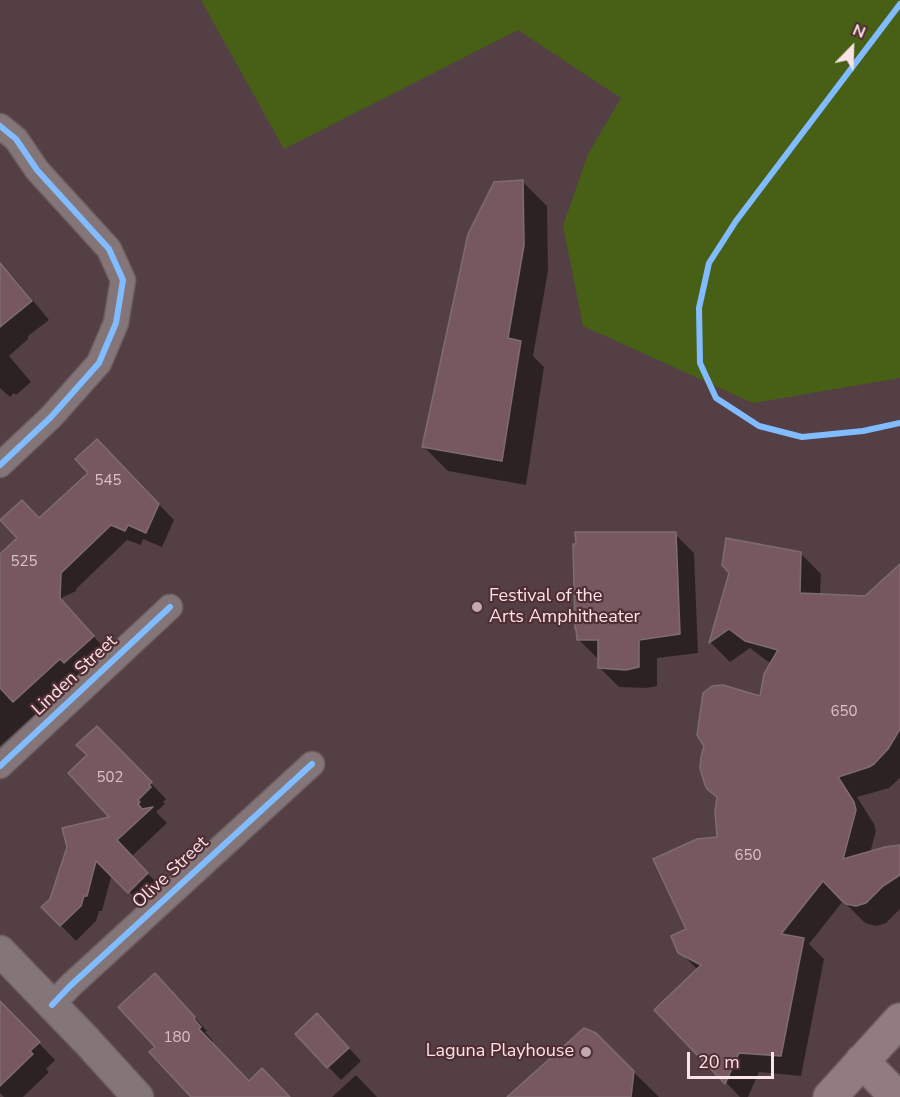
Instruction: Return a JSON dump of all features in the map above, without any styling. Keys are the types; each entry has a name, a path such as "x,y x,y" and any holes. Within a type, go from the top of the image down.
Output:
{"main road":[{"path":"830,1097 900,1020"},
{"path":"862,1062 897,1097"}],"street":[{"path":"0,126 16,139 37,170 109,249 123,280 116,323 99,363 51,417 0,465"},
{"name":"Linden Street","path":"0,766 170,607"},
{"name":"Olive Street","path":"52,1005 312,764"},
{"path":"0,951 138,1097"}],"green space":[{"path":"201,0 900,0 900,378 753,403 583,326 563,226 588,154 621,98 518,30 284,149"}],"building":[{"path":"523,180 524,245 508,338 521,341 502,461 422,447 468,234 494,182"},
{"path":"0,263 32,301 0,327"},
{"path":"97,439 159,504 146,533 128,525 125,531 111,525 61,573 60,598 94,636 64,663 60,659 13,702 0,688 0,554 17,538 0,520 22,500 39,518 88,473 75,459"},
{"path":"575,532 676,532 680,634 639,640 639,667 626,670 598,668 598,640 577,640 573,544 576,544"},
{"path":"726,538 801,552 800,593 865,596 900,564 900,729 888,749 874,764 838,777 854,802 856,810 843,859 900,845 900,875 883,886 866,903 856,906 842,901 823,881 781,934 804,938 781,1056 739,1053 725,1084 654,1010 701,965 678,953 671,936 686,929 653,859 697,839 717,837 715,811 717,797 705,785 700,768 704,746 697,735 703,693 712,686 723,685 760,696 764,674 778,650 745,641 729,629 709,643 729,573 722,565"},
{"path":"97,726 152,782 149,785 151,787 138,800 140,802 138,804 142,809 153,807 117,840 148,873 128,893 96,861 87,896 84,896 81,906 60,926 41,907 50,899 67,847 62,828 109,817 68,773 87,755 76,745"},
{"path":"155,973 195,1017 194,1019 201,1027 199,1029 249,1081 262,1068 290,1097 191,1097 149,1052 155,1047 118,1007"},
{"path":"0,1001 40,1042 30,1051 33,1054 0,1086"},
{"path":"317,1013 349,1048 327,1068 295,1034"},
{"name":"Laguna Playhouse","path":"584,1028 596,1033 634,1071 631,1097 507,1097"}],"cycle path":[{"path":"900,4 736,221 709,263 699,308 700,363 716,398 759,426 802,437 863,431 900,423"},
{"path":"0,126 16,139 37,170 109,249 123,280 116,323 99,363 51,417 0,465"},
{"path":"0,766 170,607"},
{"path":"52,1005 312,764"}],"place":[{"name":"Festival of the Arts Amphitheater","path":"477,607"},
{"name":"Laguna Playhouse","path":"586,1052"}]}
